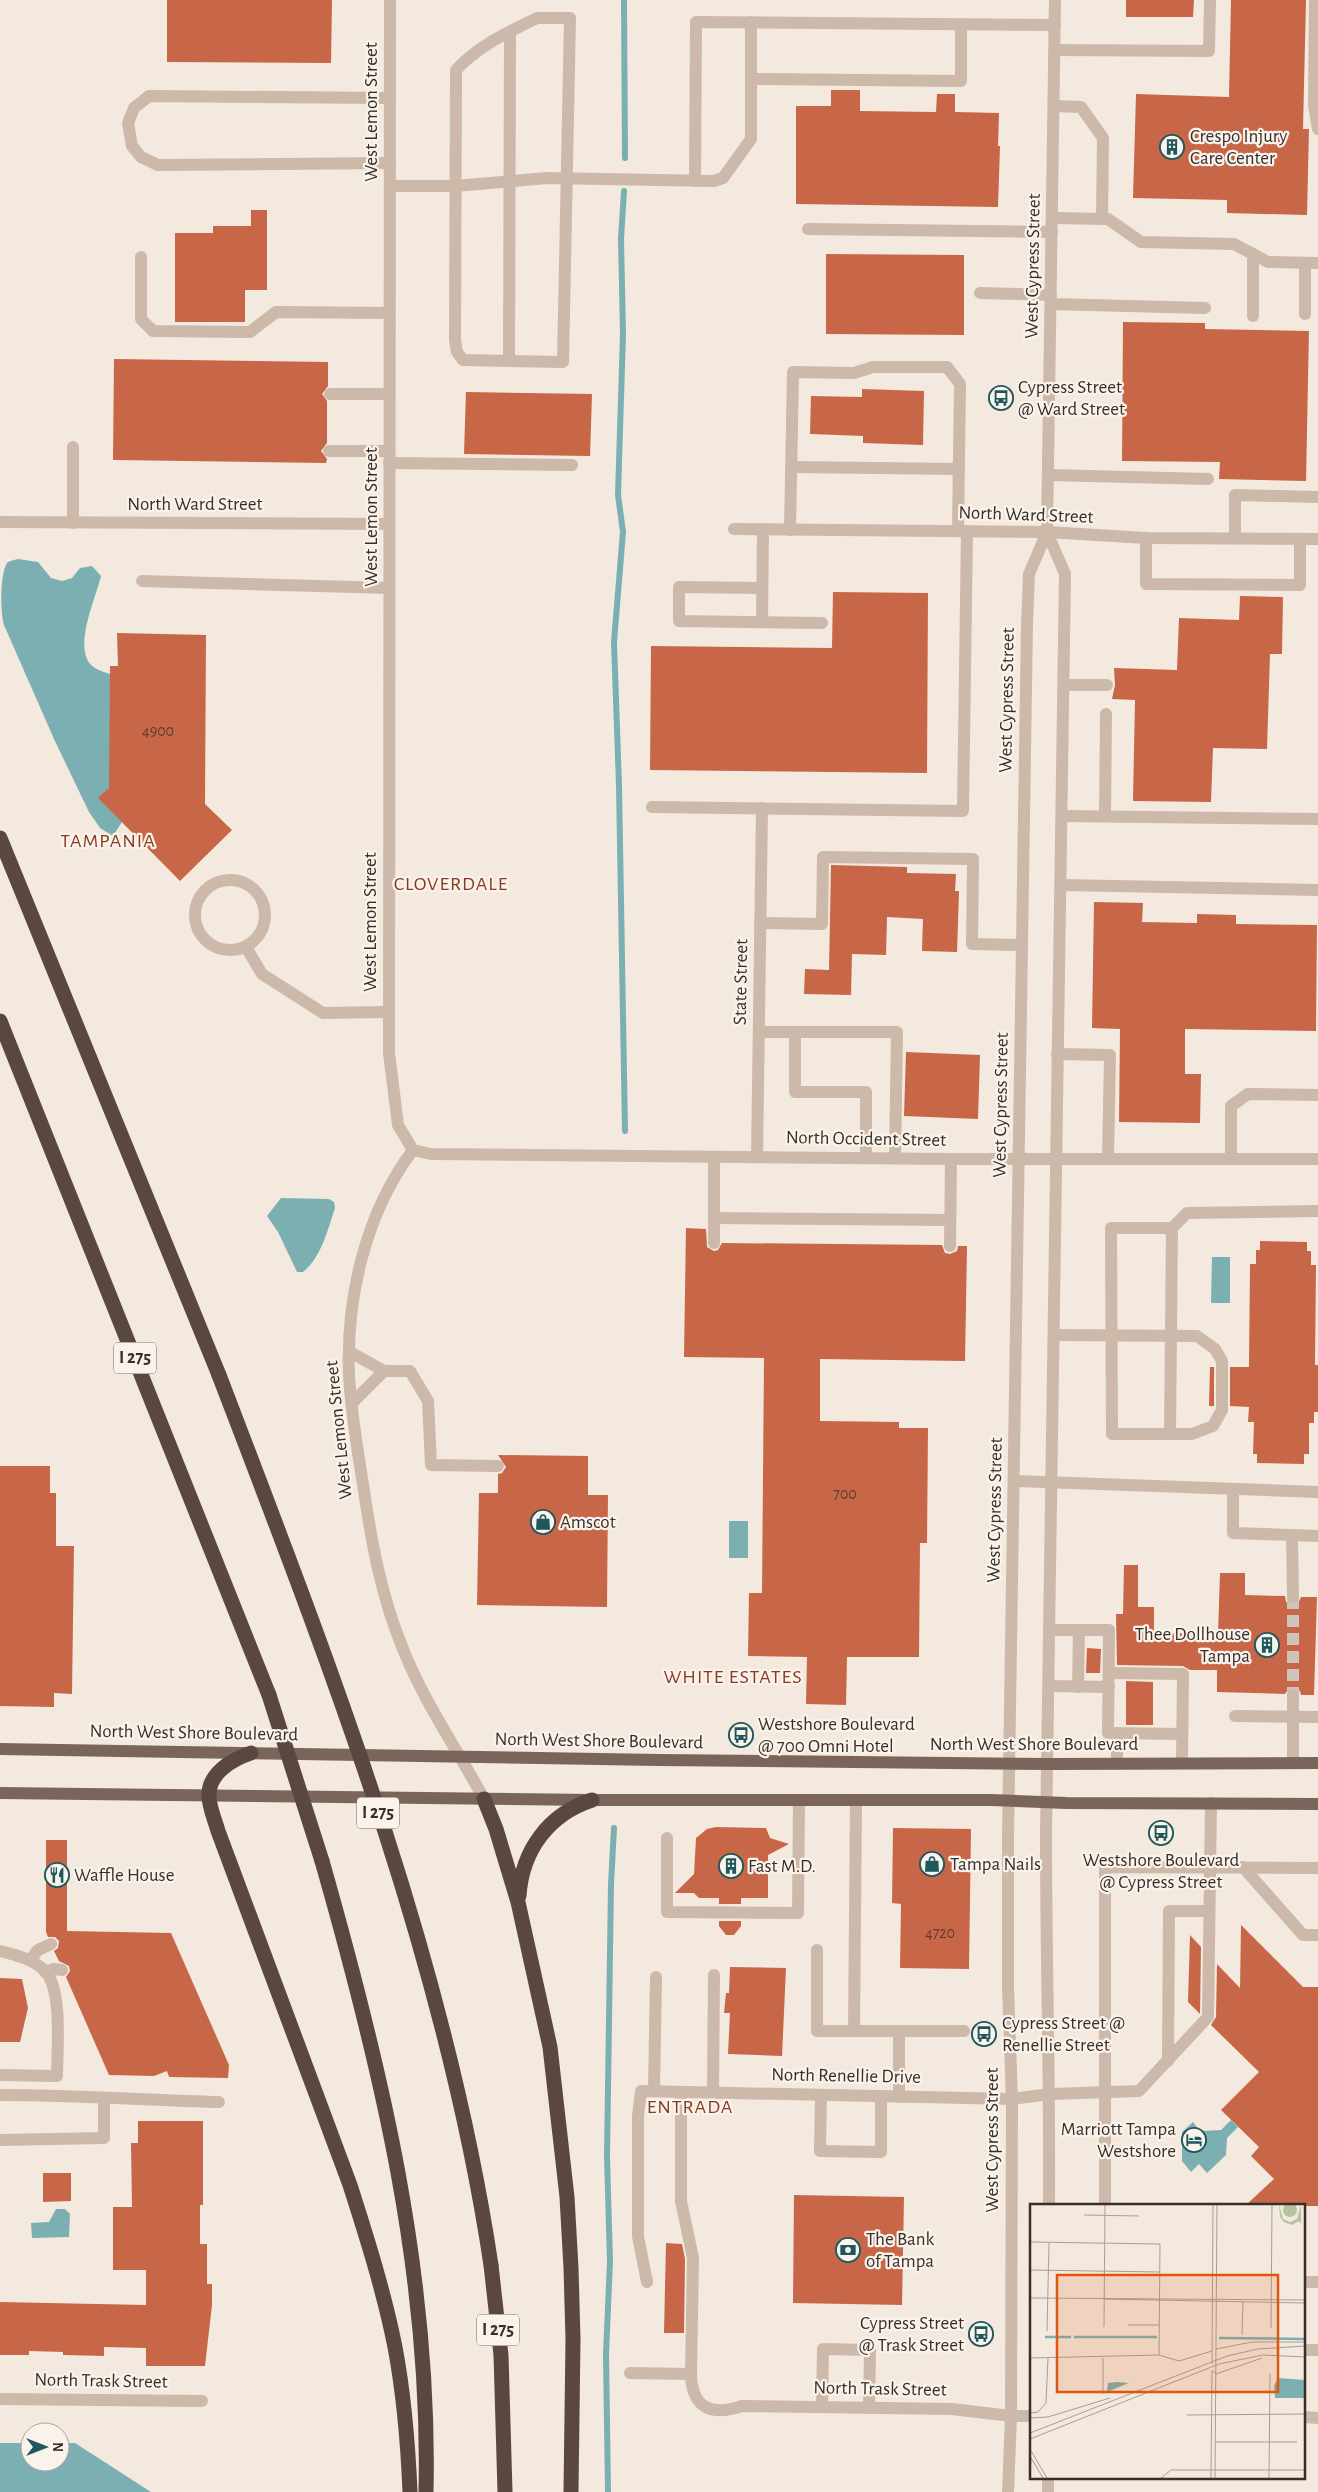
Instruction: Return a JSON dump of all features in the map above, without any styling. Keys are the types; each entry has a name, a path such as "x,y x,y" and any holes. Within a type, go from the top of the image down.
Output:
{"highway":[{"name":"I 275","path":"0,838 219,1374 340,1701 415,1931 459,2092 482,2205 501,2355 505,2492"},
{"name":"I 275","path":"0,1021 269,1695 322,1861 379,2074 404,2202 420,2328 426,2492"},
{"path":"251,1753 238,1758 224,1767 213,1780 209,1796 218,1831 350,2185 368,2243 395,2348 403,2402 410,2492"},
{"path":"484,1799 496,1829 518,1902 550,2047 567,2197 573,2339 572,2492"},
{"path":"518,1902 524,1869 542,1833 565,1811 592,1800"}],"main road":[{"name":"North West Shore Boulevard","path":"0,1749 462,1758 1048,1764 1318,1763"},
{"path":"0,1793 592,1800 1318,1804"}],"street":[{"name":"West Lemon Street","path":"390,0 389,1053 398,1125 413,1150 398,1170 383,1199 367,1240 356,1284 350,1352 352,1403 370,1532 391,1620 417,1681 484,1799"},
{"name":"West Cypress Street","path":"1049,2204 1050,2094 1045,1970 1055,1159 1065,574 1048,532 1055,0"},
{"path":"1054,50 1209,51 1210,0"},
{"path":"1315,0 1314,105 1318,129"},
{"path":"537,18 570,18 566,178 563,362 463,360 457,352 455,340 456,70 469,56 488,42 537,18"},
{"path":"695,181 696,22 1055,25"},
{"path":"390,186 455,186 547,178 714,181 723,178 751,139 751,22"},
{"path":"751,79 961,81 961,24"},
{"path":"509,361 510,32"},
{"path":"389,98 148,96 134,108 128,123 132,146 141,158 158,164 390,163"},
{"path":"1054,106 1082,107 1104,138 1102,219"},
{"path":"1052,218 1108,219 1141,242 1234,244 1268,262 1312,263 1305,314"},
{"path":"808,229 1052,232"},
{"path":"1253,254 1253,316"},
{"path":"141,257 141,318 153,331 250,332 276,312 389,313"},
{"path":"980,293 1051,300 1205,308"},
{"path":"652,807 963,810 962,532 958,469 960,384 947,367 873,367 854,372 793,372 790,530"},
{"path":"330,394 389,394"},
{"path":"73,447 73,523"},
{"path":"329,451 389,457 572,465"},
{"path":"791,467 958,469"},
{"path":"1048,475 1208,479"},
{"path":"1235,538 1235,495 1318,497"},
{"name":"North Ward Street","path":"0,522 389,524"},
{"name":"North Ward Street","path":"734,529 1048,532 1146,538 1318,539"},
{"path":"762,622 763,530"},
{"name":"West Cypress Street","path":"1008,2492 1011,2416 1012,2099 1008,1988 1009,1801 1029,574 1048,532"},
{"path":"1146,538 1146,584 1290,585 1300,585 1300,539"},
{"path":"142,581 389,588"},
{"path":"762,588 679,587 679,620 822,623"},
{"path":"1064,686 1107,686"},
{"path":"1105,816 1106,714"},
{"name":"State Street","path":"757,1157 762,808"},
{"path":"1062,816 1318,819"},
{"path":"760,923 822,924 823,857 973,859 972,944 1022,945"},
{"path":"241,881 252,887 263,901 266,919 263,931 246,948 236,951 219,949 204,940 198,930 195,919 200,897 207,888 217,882 241,881"},
{"path":"1060,885 1318,890"},
{"path":"246,948 262,974 323,1013 389,1012"},
{"path":"759,1032 897,1032 895,1158"},
{"path":"795,1032 795,1092 866,1092 866,1158"},
{"path":"1058,1054 1110,1055 1108,1159"},
{"path":"1231,1159 1231,1106 1248,1094 1318,1095"},
{"name":"North Occident Street","path":"413,1150 431,1154 714,1157 1318,1159"},
{"path":"714,1157 714,1243"},
{"path":"950,1246 951,1159"},
{"path":"1170,1434 1172,1228 1187,1213 1318,1211"},
{"path":"714,1218 950,1220"},
{"path":"1054,1336 1110,1336 1197,1336 1215,1349 1222,1360 1222,1410 1213,1426 1192,1434 1112,1434 1110,1336 1111,1228 1172,1228"},
{"path":"350,1352 384,1372 410,1371 428,1401 430,1464 498,1466"},
{"path":"352,1403 384,1372"},
{"path":"1014,1481 1318,1492"},
{"path":"1233,1490 1233,1533 1318,1536"},
{"path":"1292,1535 1293,1597"},
{"path":"1050,1630 1109,1630 1108,1733 1182,1734"},
{"path":"1078,1687 1079,1630"},
{"path":"1109,1673 1183,1674 1182,1763"},
{"path":"1050,1686 1109,1687"},
{"path":"1293,1694 1293,1763"},
{"path":"1235,1716 1318,1717"},
{"path":"1116,1764 1117,1733"},
{"path":"667,1838 666,1912 798,1913 799,1801"},
{"path":"854,2031 856,1801"},
{"name":"North Renellie Drive","path":"648,2091 1012,2099 1050,2094 1138,2091 1208,2017 1211,1803"},
{"path":"1105,2204 1105,1868 1318,1868"},
{"path":"1243,1868 1303,1936 1318,1935"},
{"path":"1168,2060 1169,1911 1209,1911"},
{"path":"30,1960 38,1950 51,1944"},
{"path":"817,1950 817,2031 964,2031"},
{"path":"0,1951 30,1960 46,1972 53,1986 56,2005 57,2076 0,2075"},
{"path":"46,1972 54,1969 62,1970"},
{"path":"713,2092 714,1975"},
{"path":"647,2282 638,2236 638,2116 648,2091 656,1977"},
{"path":"899,2031 899,2096"},
{"path":"630,2373 691,2374 693,2258 681,2201 681,2092"},
{"path":"0,2095 87,2095 104,2098 219,2102"},
{"path":"822,2095 820,2151 838,2152 880,2152 881,2096"},
{"path":"0,2140 104,2138 104,2098"},
{"path":"822,2407 823,2349 870,2350 869,2408"},
{"name":"North Trask Street","path":"691,2374 693,2394 700,2404 713,2409 727,2410 742,2406 952,2409 1011,2416 1030,2416"},
{"name":"North Trask Street","path":"0,2399 202,2401"}],"water":[{"path":"18,559 38,562 51,578 62,581 72,578 80,568 92,566 101,576 90,611 85,638 85,650 88,661 95,668 110,674 122,822 113,836 100,828 89,812 54,739 4,625 1,602 3,575 7,563"},
{"path":"281,1198 329,1199 334,1202 335,1208 323,1243 315,1259 303,1272 297,1272 278,1232 267,1216"},
{"path":"1212,1257 1230,1257 1230,1303 1211,1303"},
{"path":"729,1521 748,1521 748,1558 729,1558"},
{"path":"1231,2120 1238,2127 1227,2138 1226,2155 1207,2173 1199,2164 1191,2172 1182,2161 1182,2132 1193,2122 1200,2131 1221,2130"},
{"path":"56,2209 65,2209 70,2214 69,2237 32,2238 31,2223 49,2222"},
{"path":"0,2443 20,2443 20,2472 70,2472 70,2443 75,2443 151,2492 0,2492"}],"building":[{"path":"167,0 332,0 331,63 167,62"},
{"path":"1126,0 1194,0 1193,17 1126,17"},
{"path":"1231,0 1306,0 1303,129 1309,129 1307,215 1227,213 1227,200 1133,198 1136,94 1229,97"},
{"path":"831,90 860,90 860,111 936,112 937,94 955,94 955,112 999,113 998,207 796,204 796,106 831,106"},
{"path":"251,210 267,210 267,290 245,290 245,322 175,322 175,233 213,233 213,226 251,226"},
{"path":"826,254 964,255 964,335 826,334"},
{"path":"1123,322 1205,323 1205,329 1309,331 1306,481 1219,479 1220,462 1122,461"},
{"path":"114,359 328,362 328,386 322,394 327,401 327,443 321,451 327,459 326,463 113,460"},
{"path":"862,389 924,391 923,445 863,443 863,436 810,434 811,396 862,397"},
{"path":"466,392 592,394 590,456 464,454"},
{"path":"833,592 928,593 927,773 650,770 651,646 832,648"},
{"path":"1240,596 1283,597 1282,654 1270,654 1267,749 1213,748 1211,802 1133,801 1135,700 1112,699 1115,685 1114,668 1177,670 1179,618 1239,620"},
{"path":"117,633 206,635 205,804 232,830 180,881 98,798 109,788 110,666 118,666"},
{"path":"831,865 907,867 907,873 956,874 955,891 959,891 957,952 922,951 923,919 887,917 886,955 852,954 851,995 804,994 805,969 829,970"},
{"path":"1094,902 1143,903 1142,922 1197,923 1197,914 1236,915 1236,924 1317,925 1316,1031 1185,1029 1185,1074 1201,1074 1200,1123 1119,1122 1120,1029 1092,1028"},
{"path":"906,1052 980,1055 978,1119 904,1116"},
{"path":"686,1228 706,1229 707,1247 714,1251 718,1250 722,1243 942,1245 945,1253 950,1254 957,1251 958,1246 967,1246 965,1361 820,1359 820,1421 899,1422 899,1428 928,1428 927,1543 920,1543 919,1657 847,1657 846,1705 806,1704 807,1657 748,1656 749,1593 762,1593 764,1358 684,1357"},
{"path":"1260,1241 1307,1242 1307,1251 1311,1251 1311,1265 1316,1265 1315,1365 1318,1365 1318,1412 1314,1412 1314,1423 1309,1423 1309,1454 1304,1454 1304,1464 1257,1463 1257,1454 1253,1454 1254,1422 1248,1422 1249,1407 1230,1406 1230,1367 1249,1367 1250,1264 1256,1264 1256,1250 1260,1250"},
{"path":"1210,1367 1214,1367 1214,1406 1209,1406"},
{"name":"Amscot","path":"498,1455 588,1456 588,1495 608,1495 607,1607 477,1605 479,1493 498,1493 498,1474 502,1473 506,1467"},
{"path":"0,1466 50,1466 50,1493 56,1493 56,1546 74,1546 72,1694 54,1693 54,1707 0,1706"},
{"name":"Thee Dollhouse Tampa","path":"1124,1565 1138,1565 1138,1607 1154,1607 1154,1633 1218,1634 1220,1573 1245,1573 1245,1595 1285,1596 1286,1602 1293,1605 1298,1604 1301,1597 1317,1597 1314,1695 1301,1695 1300,1691 1293,1687 1289,1688 1285,1694 1217,1692 1217,1670 1190,1670 1183,1666 1117,1665 1116,1614 1123,1614"},
{"path":"1087,1648 1101,1649 1100,1673 1086,1673"},
{"path":"1126,1681 1153,1682 1153,1725 1126,1725"},
{"name":"Fast M.D.","path":"716,1827 766,1828 770,1838 789,1844 768,1855 768,1898 741,1898 741,1904 719,1904 719,1898 699,1898 694,1893 675,1893 694,1874 696,1838 707,1829"},
{"path":"893,1828 971,1829 969,1969 900,1968 901,1904 892,1903"},
{"path":"46,1840 67,1840 67,1931 171,1933 229,2065 228,2078 169,2077 167,2071 154,2076 109,2075 66,1977 70,1971 69,1966 59,1961 54,1951 58,1948 59,1941 55,1937 48,1937 46,1932"},
{"path":"719,1921 741,1921 741,1926 734,1935 726,1935 719,1926"},
{"path":"1241,1925 1303,1987 1318,1987 1318,2206 1306,2206 1306,2204 1247,2204 1274,2179 1251,2156 1259,2147 1221,2110 1259,2072 1211,2025 1216,2017 1217,1964 1240,1988"},
{"path":"1190,1935 1201,1947 1200,2014 1188,2002"},
{"path":"730,1967 786,1968 782,2056 728,2054 730,2013 724,2013 726,1993 729,1993"},
{"path":"0,1978 22,1979 28,2008 20,2042 0,2042"},
{"path":"138,2121 203,2121 203,2205 200,2205 200,2244 207,2244 207,2284 212,2284 212,2305 205,2366 146,2366 146,2348 104,2347 104,2356 63,2355 63,2352 29,2351 29,2355 0,2355 0,2302 146,2305 146,2270 113,2270 113,2207 132,2207 131,2143 138,2143"},
{"path":"43,2173 71,2173 71,2201 43,2202"},
{"name":"The Bank of Tampa","path":"794,2195 904,2197 902,2305 793,2303"},
{"path":"666,2243 682,2244 685,2259 684,2333 664,2333"}],"waterway":[{"path":"624,0 625,158"},
{"path":"624,191 621,239 623,334 618,495 623,532 614,642 619,786 625,1131"},
{"path":"608,2492 606,2354 610,2261 607,2157 611,1884 614,1828"}],"tunnel":[{"path":"1293,1597 1293,1695"}],"place":[{"name":"Crespo Injury Care Center","path":"1172,147"},
{"name":"Cypress Street @ Ward Street","path":"1001,398"},
{"name":"Amscot","path":"543,1522"},
{"name":"Thee Dollhouse Tampa","path":"1267,1645"},
{"name":"Westshore Boulevard @ 700 Omni Hotel","path":"741,1735"},
{"name":"Westshore Boulevard @ Cypress Street","path":"1161,1833"},
{"name":"Tampa Nails","path":"932,1864"},
{"name":"Fast M.D.","path":"731,1866"},
{"name":"Waffle House","path":"57,1875"},
{"name":"Cypress Street @ Renellie Street","path":"984,2034"},
{"name":"Marriott Tampa Westshore","path":"1194,2140"},
{"name":"The Bank of Tampa","path":"848,2250"},
{"name":"Cypress Street @ Trask Street","path":"981,2334"}],"district":[{"name":"TAMPANIA","path":"108,841"},
{"name":"CLOVERDALE","path":"451,884"},
{"name":"WHITE ESTATES","path":"733,1677"},
{"name":"ENTRADA","path":"690,2107"}]}
